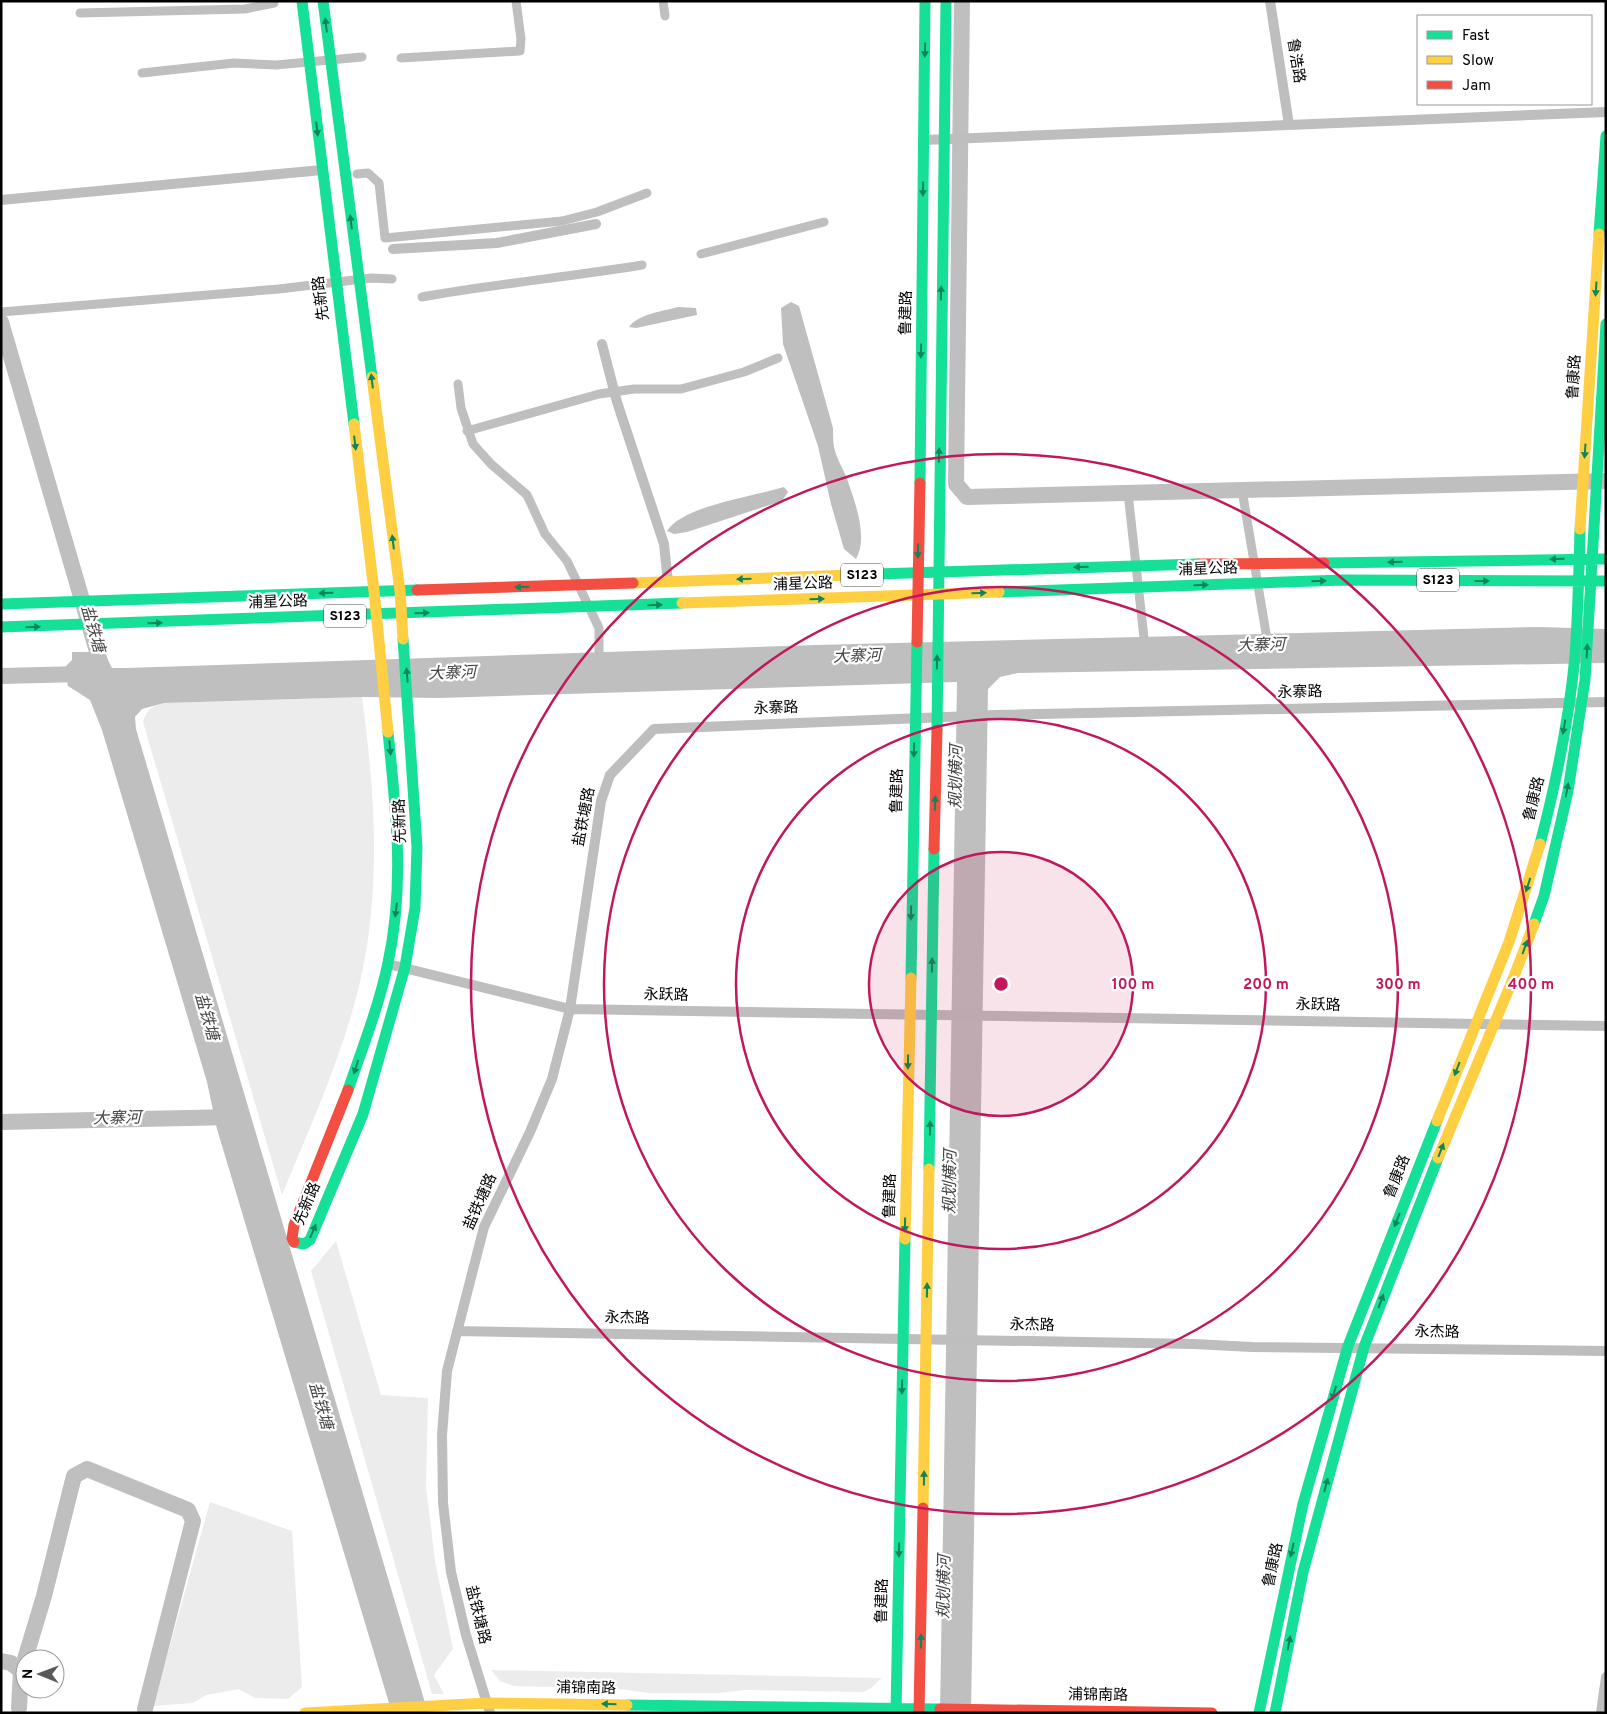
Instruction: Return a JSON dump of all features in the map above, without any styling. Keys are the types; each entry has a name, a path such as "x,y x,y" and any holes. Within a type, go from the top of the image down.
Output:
{"street":[{"name":"先新路","path":"302,1 377,614 399,847 397,905 388,964 347,1095 294,1226 292,1238 295,1243 304,1244 310,1240 363,1114 405,967 415,908 417,847 400,591"},
{"path":"323,1 400,591"},
{"name":"鲁建路","path":"896,1710 918,573 925,1"},
{"path":"919,1710 939,594 946,1"},
{"name":"鲁浩路","path":"1270,1 1289,125"},
{"path":"924,140 1606,112"},
{"name":"鲁康路","path":"1259,1713 1303,1504 1348,1346 1475,1024 1499,973 1530,880 1554,788 1572,679 1578,559 1606,136"},
{"path":"1,200 322,170"},
{"path":"393,250 498,243 596,224"},
{"name":"鲁康路","path":"1275,1713 1303,1572 1364,1347 1388,1282 1544,896 1568,792 1585,680 1606,324"},
{"path":"602,344 617,402 664,544 668,582"},
{"name":"浦星公路","path":"1,604 1155,565 1606,559"},
{"name":"浦星公路","path":"1,627 1343,580 1606,581"},
{"name":"永寨路","path":"627,755 654,729 995,715 1569,701 1606,702"},
{"name":"盐铁塘路","path":"488,1708 466,1635 451,1572 443,1503 442,1435 447,1371 484,1227 530,1132 552,1079 570,1009 601,801 610,776 627,755"},
{"name":"永跃路","path":"388,964 570,1009 1606,1026"},
{"name":"永杰路","path":"457,1331 903,1338 1252,1347 1348,1346 1606,1351"},
{"path":"1601,1713 1606,1677"},
{"name":"浦锦南路","path":"304,1713 432,1706 488,1708 868,1707 896,1710 984,1709 1212,1713"}],"shaded area":[{"path":"362,697 373,805 374,841 371,914 366,950 359,986 344,1039 325,1092 282,1195 143,722 150,709 163,703"},
{"path":"336,1241 381,1395 428,1398 426,1486 435,1561 453,1649 434,1675 444,1694 432,1694 311,1271"},
{"path":"210,1502 292,1531 302,1687 288,1699 255,1698 239,1689 206,1695 193,1703 153,1706"},
{"path":"491,1670 882,1678 864,1692 745,1690 719,1693 648,1693 621,1689 514,1686 500,1681"}],"water":[{"path":"791,302 799,306 833,428 835,451 846,476 859,518 861,540 860,550 856,559 844,549 831,504 818,446 783,344 781,308"},
{"path":"678,307 696,308 697,315 636,328 629,327 645,316"},
{"path":"784,487 788,492 782,501 687,532 674,534 667,531 675,522 703,508"},
{"name":"规划横河","path":"1539,627 1606,629 1606,663 1018,673 1000,677 988,689 971,1713 940,1713 957,682 439,698 362,697 164,703 142,709 135,717 136,729 428,1713 392,1713 217,1129 207,1082 102,730 90,700 68,686 64,668 72,660 72,652 104,652 112,668 126,668 816,645"}],"waterway":[{"path":"401,58 520,51 521,39 516,1"},
{"path":"663,1 665,16"},
{"path":"962,1 956,484 967,497 1606,481"},
{"path":"80,13 245,9 274,3"},
{"path":"142,73 234,63 276,65 362,57"},
{"path":"357,174 368,173 379,183 385,238 562,221 597,212 647,193"},
{"path":"701,254 824,222"},
{"path":"422,297 642,265"},
{"path":"1,312 279,289 371,278 392,279"},
{"name":"盐铁塘","path":"1,322 103,672"},
{"path":"467,431 599,394 634,389 681,389 744,372 778,358"},
{"path":"458,384 461,408 473,444 491,464 527,495 545,534 567,561 599,628 599,663"},
{"path":"1242,490 1268,645"},
{"path":"1128,493 1145,647"},
{"path":"1,676 81,674 86,677"},
{"name":"大寨河","path":"1,1122 234,1117"},
{"path":"28,1649 44,1596 74,1476 87,1469 188,1510 193,1521 145,1709"},
{"path":"1,1661 11,1663 21,1671 19,1708"}],"traffic: fast":[{"path":"302,1 354,424"},
{"path":"323,1 372,377"},
{"path":"920,483 925,1"},
{"path":"937,730 946,1"},
{"path":"1599,234 1606,136"},
{"path":"1534,924 1544,896 1568,791 1585,680 1606,324"},
{"path":"1540,844 1561,751 1569,704 1575,656 1580,529"},
{"path":"1324,563 1606,559"},
{"path":"877,574 1198,564"},
{"path":"999,592 1343,580 1606,581"},
{"path":"1,604 417,590"},
{"path":"1,627 682,603"},
{"path":"294,1242 304,1244 310,1240 363,1114 405,967 415,908 417,847 403,639"},
{"path":"911,978 917,642"},
{"path":"348,1090 380,995 393,934 398,876 394,790 388,732"},
{"path":"929,1169 934,849"},
{"path":"1259,1713 1303,1504 1348,1346 1437,1121"},
{"path":"1275,1713 1303,1572 1364,1347 1438,1158"},
{"path":"896,1713 905,1239"},
{"path":"627,1705 940,1709"}],"traffic: slow":[{"path":"1580,529 1599,234"},
{"path":"372,377 400,591 403,639"},
{"path":"354,424 374,591 388,732"},
{"path":"633,583 877,574"},
{"path":"682,603 999,592"},
{"path":"1437,1121 1509,942 1540,844"},
{"path":"1438,1158 1534,924"},
{"path":"905,1239 911,978"},
{"path":"923,1508 929,1169"},
{"path":"305,1713 487,1703 627,1705"}],"traffic: jam":[{"path":"917,642 920,483"},
{"path":"1198,564 1324,563"},
{"path":"417,590 633,583"},
{"path":"934,849 937,730"},
{"path":"294,1242 292,1238 294,1225 348,1090"},
{"path":"919,1713 923,1508"},
{"path":"940,1709 1212,1713"}]}
